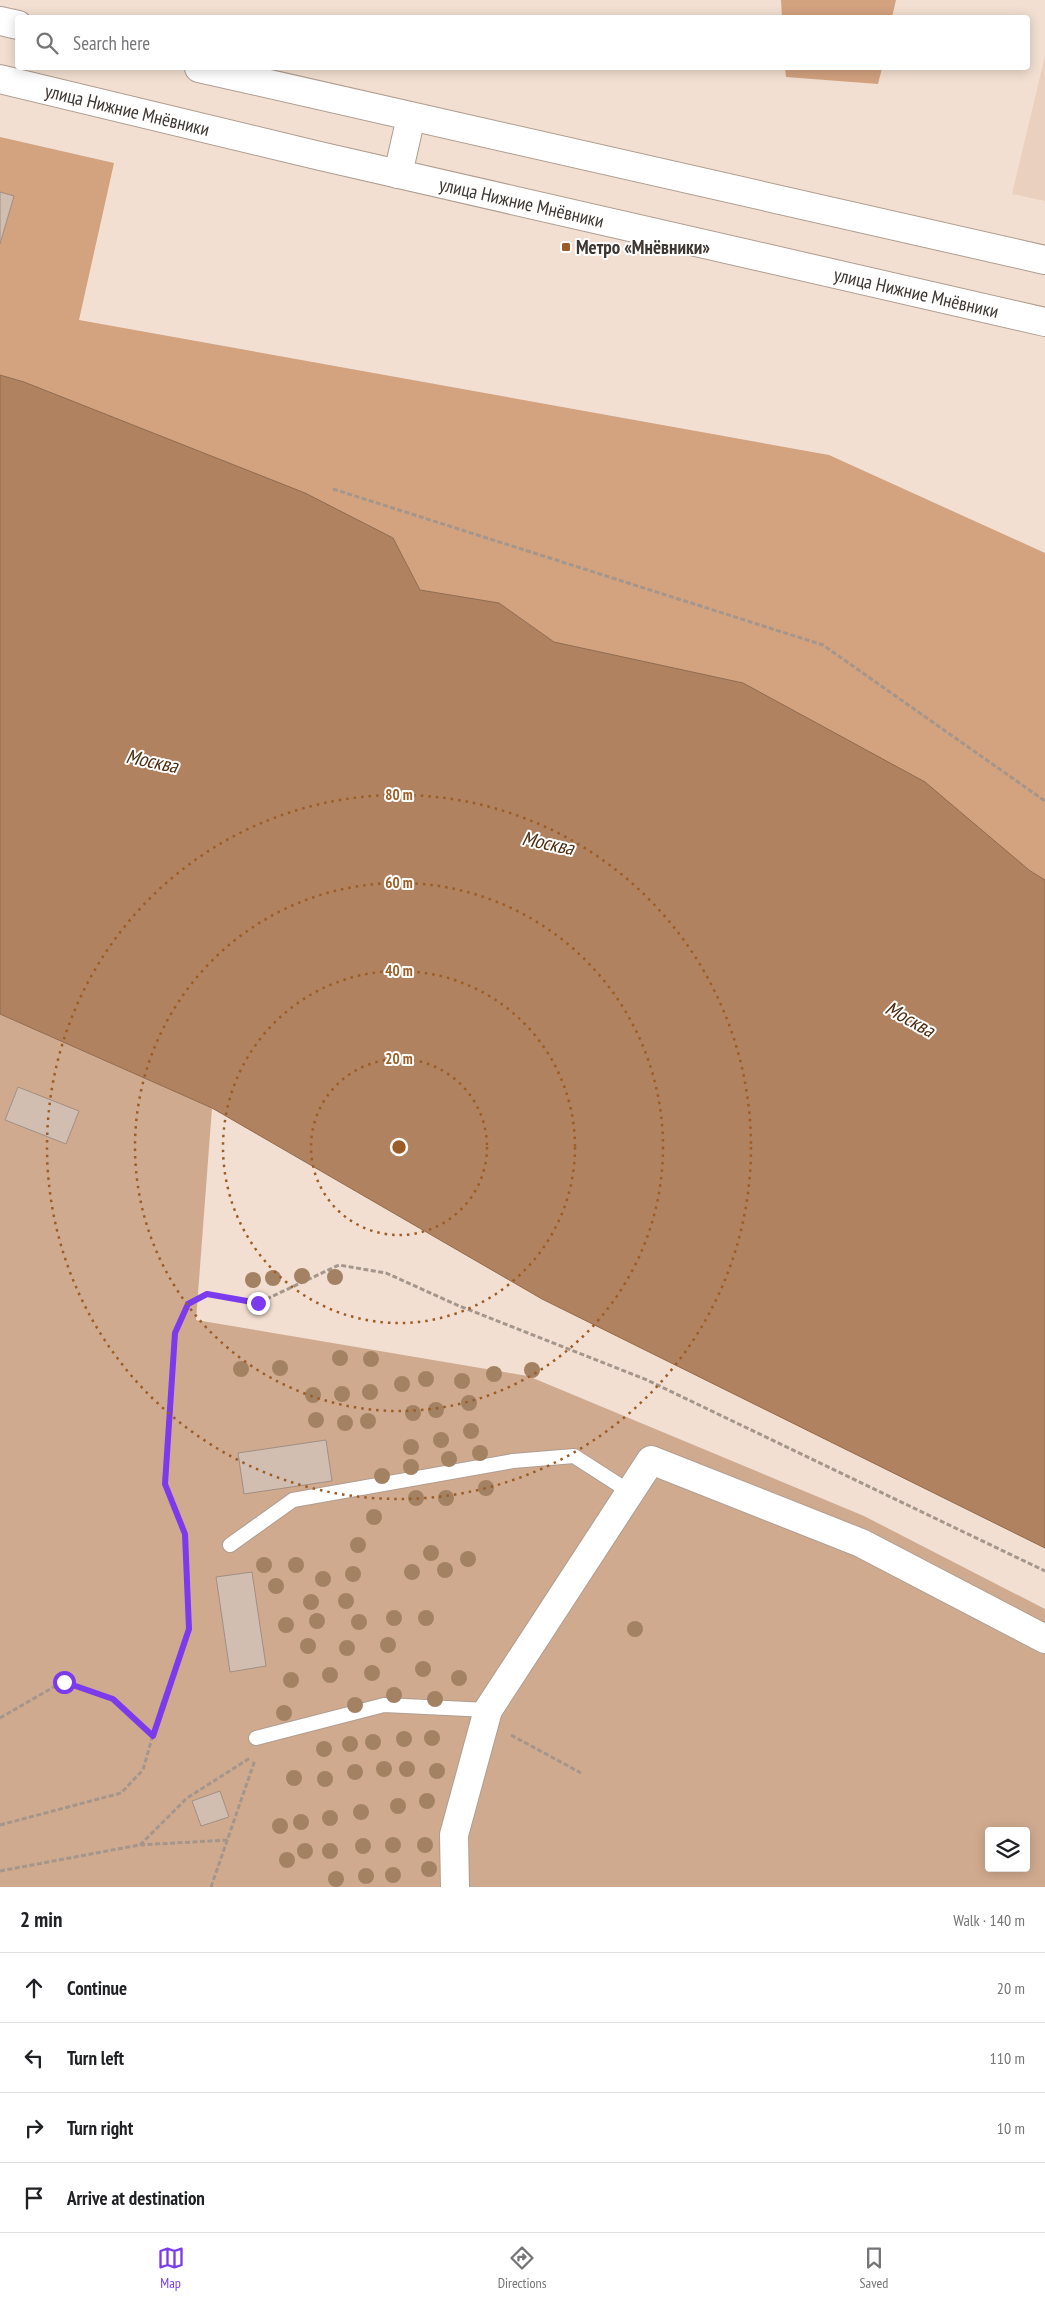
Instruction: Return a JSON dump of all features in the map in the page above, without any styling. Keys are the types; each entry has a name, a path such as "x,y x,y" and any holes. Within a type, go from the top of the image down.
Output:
{"main road":[{"path":"0,21 15,24"},
{"path":"208,70 1045,260"},
{"name":"улица Нижние Мнёвники","path":"0,79 398,174 1045,322"},
{"path":"398,174 411,117"},
{"path":"455,1887 454,1835 485,1720 651,1460 861,1544 1045,1639"}],"lane":[{"path":"230,1545 293,1500 513,1461 574,1456 630,1492"},
{"path":"256,1738 384,1705 485,1720"}],"path":[{"path":"333,489 823,645 1045,801"},
{"path":"0,1825 121,1793 143,1770 189,1629 185,1534 165,1484 175,1333 188,1304 207,1294 258,1303 339,1265 386,1272 457,1305 646,1380 1045,1571"},
{"path":"0,1718 64,1682 113,1699 153,1736"},
{"path":"485,1720 581,1772"},
{"path":"139,1845 187,1798 257,1754 211,1887"},
{"path":"0,1872 139,1845 228,1840"}],"shaded area":[{"path":"781,0 896,0 892,15 782,15"},
{"path":"1045,56 1045,201 1012,194"},
{"path":"785,70 882,70 878,84 786,77"},
{"path":"0,137 114,163 79,320 829,455 1045,553 1045,880 743,683 554,642 499,603 420,590 393,538 24,382 0,375"},
{"path":"0,1014 212,1108 196,1320 528,1376 864,1516 1045,1609 1045,1887 0,1887"}],"water":[{"name":"Москва","path":"0,375 24,382 305,493 393,538 420,590 499,603 554,642 743,683 925,782 1029,870 1045,880 1045,1548 542,1299 212,1108 0,1014"}],"building":[{"path":"0,192 14,196 0,244"},
{"path":"18,1087 79,1111 66,1144 5,1120"},
{"path":"326,1440 332,1481 244,1494 238,1453"},
{"path":"252,1572 266,1666 230,1672 216,1577"},
{"path":"220,1791 229,1817 201,1826 192,1801"}],"place":[{"name":"Метро «Мнёвники»","path":"566,247"}],"route":[{"path":"64,1682 113,1699 153,1736 161,1706 189,1629 185,1534 165,1484 175,1333 188,1304 207,1294 258,1303"}]}
